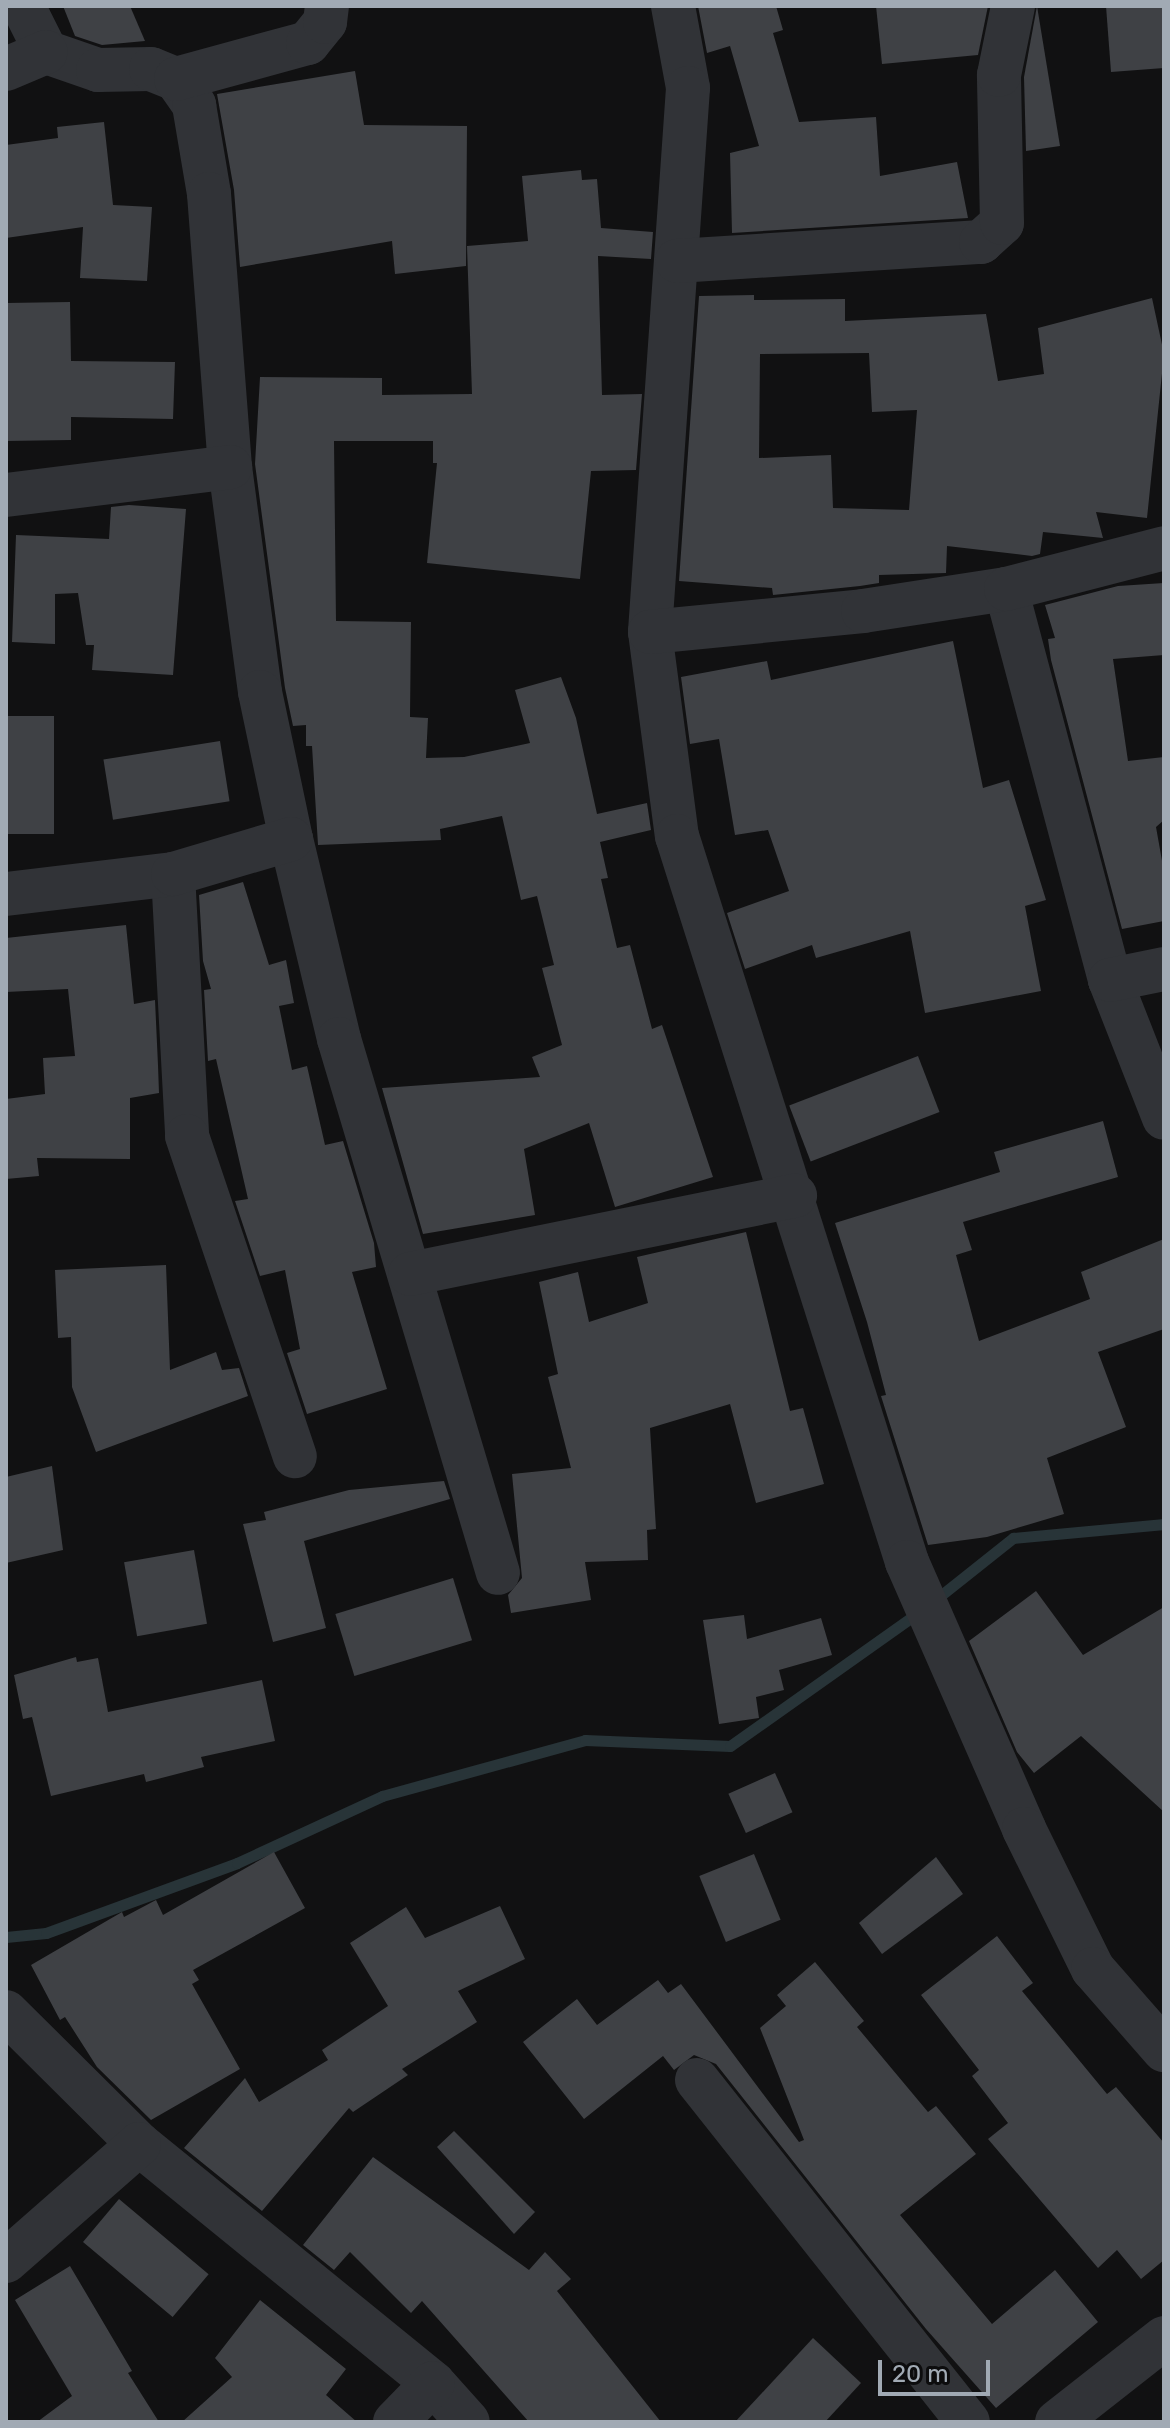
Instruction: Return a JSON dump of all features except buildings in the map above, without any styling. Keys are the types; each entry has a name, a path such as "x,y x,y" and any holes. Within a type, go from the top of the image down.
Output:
{"street":[{"path":"23,6 46,52"},
{"path":"176,79 308,43 325,22 327,6"},
{"path":"673,6 688,88 650,632 677,836 795,1196 907,1562 944,1650 1093,1969 1164,2050"},
{"path":"677,261 981,242 1002,223 999,75 1013,6"},
{"path":"6,69 46,52 98,70 151,69 176,79 194,105 209,194 230,467 260,692 291,839 339,1039 498,1573"},
{"path":"6,495 230,467"},
{"path":"650,632 863,611 1006,589 1164,548"},
{"path":"1006,589 1110,980 1164,1118"},
{"path":"6,894 173,874 291,839"},
{"path":"173,874 187,1136 295,1456"},
{"path":"1110,980 1164,969"},
{"path":"410,1274 795,1196"},
{"path":"6,2012 139,2144 433,2383 468,2422"},
{"path":"697,2080 968,2422"},
{"path":"6,2261 139,2144"},
{"path":"1057,2422 1164,2338"},
{"path":"395,2422 433,2383"}],"waterway":[{"path":"935,1600 1013,1538 1164,1524"},
{"path":"6,1937 46,1933 237,1863 382,1796 585,1740 730,1746 918,1613"}]}
